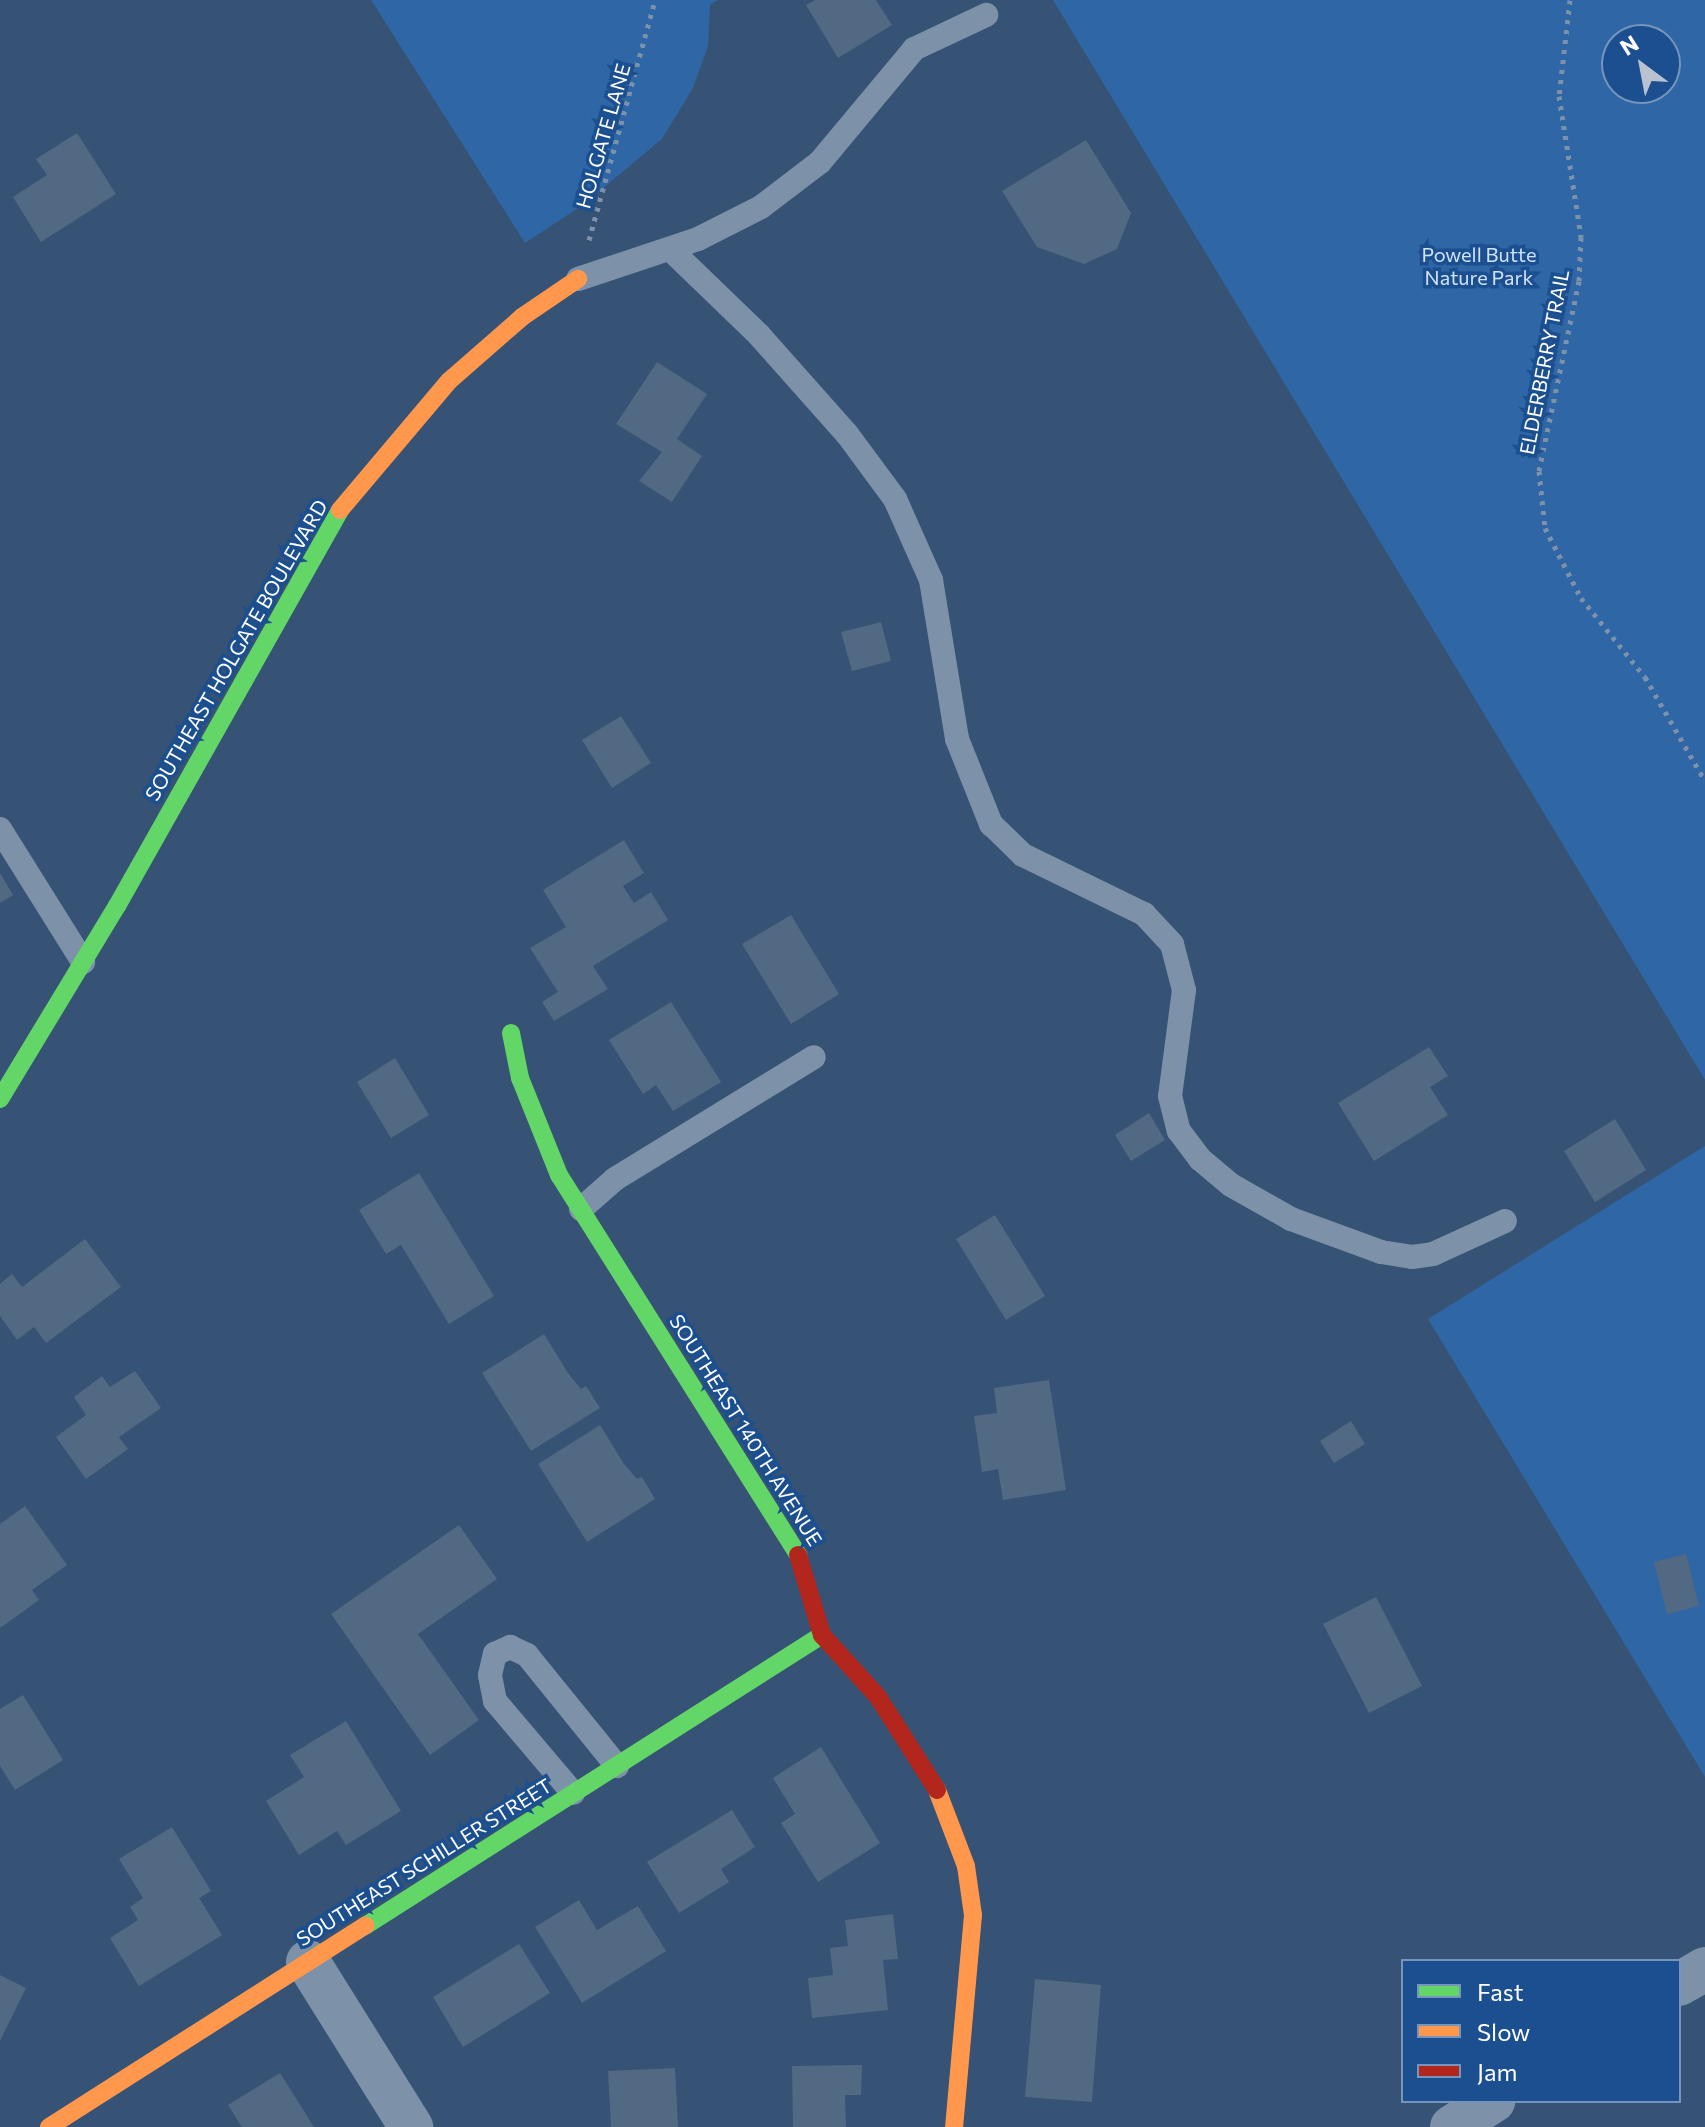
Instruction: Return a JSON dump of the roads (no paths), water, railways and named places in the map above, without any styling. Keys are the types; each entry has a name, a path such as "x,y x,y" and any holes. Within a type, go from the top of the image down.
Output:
{"street":[{"name":"SOUTHEAST HOLGATE BOULEVARD","path":"0,1099 83,962 297,578 352,492 449,381 522,317 578,279"},
{"name":"SOUTHEAST 140TH AVENUE","path":"511,1033 536,1122 581,1209 804,1564 822,1635 878,1697 935,1784 966,1866 973,1915 954,2127"},
{"name":"SOUTHEAST SCHILLER STREET","path":"49,2127 822,1635"},
{"path":"308,1962 411,2127"},
{"path":"1681,1983 1705,1969"},
{"path":"1452,2127 1490,2103"}],"lane":[{"path":"578,279 715,232 805,176 914,49 986,15"},
{"path":"670,249 759,335 847,434 895,499 931,580 963,763 991,824 1023,855 1135,908 1172,944 1184,990 1170,1096 1179,1131 1200,1159 1231,1185 1291,1219 1381,1252 1412,1257 1433,1254 1505,1221"},
{"path":"0,829 83,962"},
{"path":"581,1209 615,1179 814,1057"},
{"path":"573,1793 495,1701 490,1675 495,1654 510,1647 527,1655 617,1766"}],"park label":[{"name":"Powell Butte Nature Park","path":"1479,266"}]}
